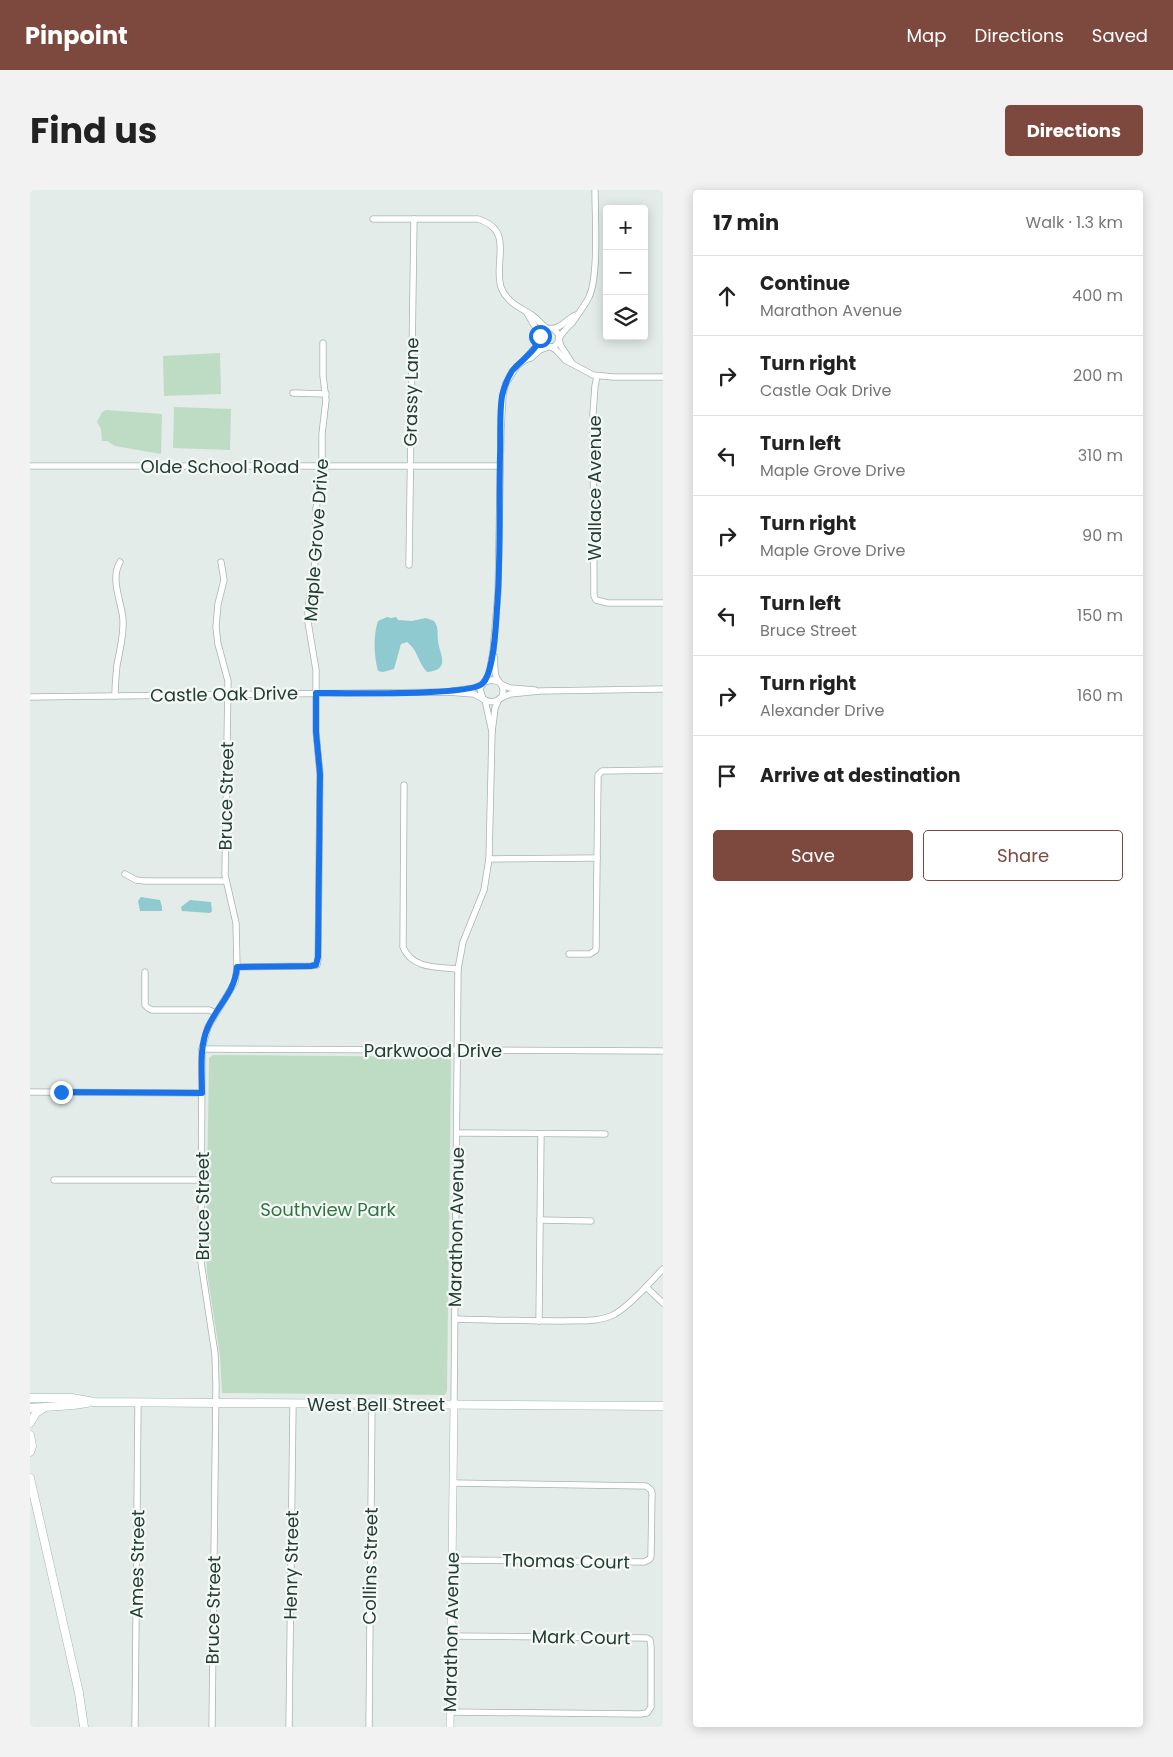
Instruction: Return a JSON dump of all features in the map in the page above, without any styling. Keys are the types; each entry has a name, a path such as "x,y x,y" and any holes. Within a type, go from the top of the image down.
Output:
{"main road":[{"name":"West Bell Street","path":"30,1398 72,1398 94,1402"},
{"name":"West Bell Street","path":"30,1408 94,1402 661,1406"},
{"path":"30,1423 36,1413 45,1407"},
{"path":"30,1435 32,1446 30,1452"},
{"path":"30,1478 79,1693 84,1727"}],"street":[{"path":"525,360 531,358 540,350 555,346 563,330 573,321 585,305 594,285 595,190"},
{"path":"373,219 478,220 489,224 498,234 500,241 500,284 503,290 511,301 558,333 563,349 572,363"},
{"name":"Grassy Lane","path":"409,565 414,219"},
{"path":"527,313 542,344 559,352 565,360 588,373 597,376 663,377"},
{"path":"576,315 560,326 550,328 540,337 537,346 513,371 506,383 503,394 499,574 493,652 488,674 480,691 484,699 492,702 509,694 540,691 663,689"},
{"name":"Maple Grove Drive","path":"237,967 314,966 318,962 320,774 316,732 316,670 308,622 308,608 314,574 316,514 321,491 322,434 326,394 323,376 322,343"},
{"name":"Wallace Avenue","path":"597,376 594,386 593,413 594,590 596,600 608,603 663,603"},
{"path":"293,393 326,394"},
{"name":"Olde School Road","path":"30,466 500,466"},
{"path":"115,696 117,665 123,627 115,574 120,562"},
{"name":"Bruce Street","path":"212,1727 216,1403 215,1354 202,1271 202,1049 208,1027 235,982 237,967 236,923 226,881 228,694 227,676 220,653 216,627 218,604 224,580 221,562"},
{"path":"493,652 496,675 503,691 500,698"},
{"path":"483,683 492,680 510,688 529,688 540,691"},
{"name":"Castle Oak Drive","path":"447,692 474,688 483,683"},
{"name":"Castle Oak Drive","path":"30,697 447,692 474,694 484,699"},
{"name":"Marathon Avenue","path":"450,1727 458,970 463,942 484,890 489,859 492,732 495,708 500,698"},
{"name":"Marathon Avenue","path":"484,699 488,708 489,724 492,732"},
{"path":"569,954 590,954 596,950 598,775 602,771 663,770"},
{"path":"404,785 403,948 408,957 417,964 458,970"},
{"path":"489,859 597,858"},
{"path":"125,874 145,882 226,881"},
{"path":"145,972 145,1004 148,1008 152,1010 209,1010 216,1013"},
{"name":"Parkwood Drive","path":"202,1049 663,1051"},
{"path":"30,1092 202,1093"},
{"path":"457,1133 605,1134"},
{"path":"540,1321 541,1134"},
{"path":"54,1180 201,1180"},
{"path":"540,1220 591,1221"},
{"path":"455,1319 540,1321 596,1320 605,1318 619,1311 663,1269"},
{"path":"646,1287 663,1303"},
{"name":"Ames Street","path":"134,1727 138,1402"},
{"name":"Henry Street","path":"289,1727 293,1404"},
{"name":"Collins Street","path":"369,1727 372,1404"},
{"name":"Thomas Court","path":"452,1560 644,1562 650,1559 652,1493 646,1486 453,1484"},
{"name":"Mark Court","path":"450,1712 644,1714 650,1710 651,1697 651,1647 650,1640 647,1638 451,1636"}],"green space":[{"path":"220,353 221,394 164,396 163,356"},
{"path":"174,407 231,409 230,450 173,448"},
{"path":"106,410 162,414 161,454 115,446 107,441 102,441 101,429 97,422 102,412"},
{"name":"Southview Park","path":"213,1055 446,1057 451,1059 447,1390 445,1395 222,1393 220,1356 207,1272 206,1248 209,1058"}],"water":[{"path":"387,617 412,621 426,618 434,621 437,628 442,660 439,668 435,671 427,672 411,645 407,642 401,644 394,669 383,672 378,671 375,653 375,633 378,621"},
{"path":"141,897 160,900 162,911 140,911 138,901"},
{"path":"190,900 211,902 212,911 210,913 182,911 181,907"}],"route":[{"path":"61,1092 202,1093 202,1049 206,1034 208,1027 235,982 237,967 316,965 318,960 320,760 316,732 316,693 447,692 474,688 483,684 488,674 493,652 498,593 501,404 510,375 537,346 540,336"}]}
